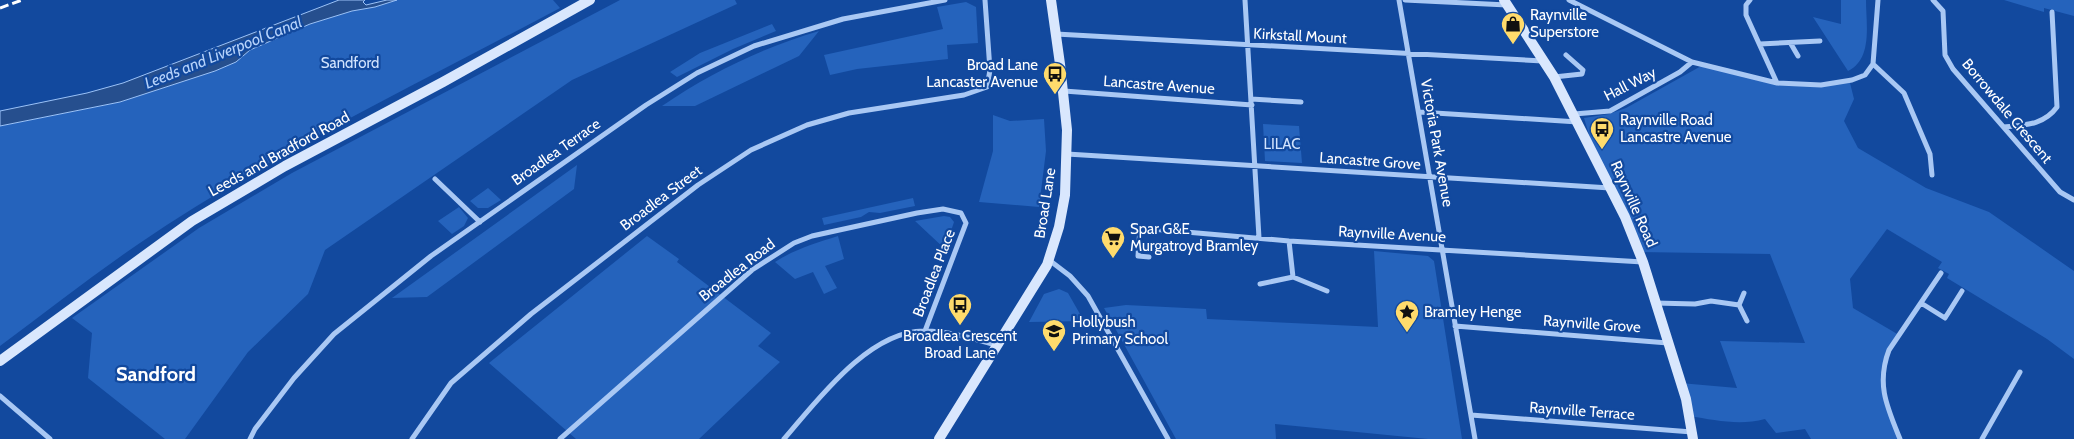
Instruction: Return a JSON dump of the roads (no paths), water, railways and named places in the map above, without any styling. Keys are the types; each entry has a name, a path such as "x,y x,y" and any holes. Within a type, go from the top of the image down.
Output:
{"street":[{"name":"Leeds and Bradford Road","path":"0,361 192,221 285,166 443,82 590,0"},
{"name":"Broadlea Terrace","path":"250,439 255,429 294,378 334,334 431,256 646,105 696,73 754,46 794,33 844,19 945,0"},
{"name":"Broadlea Street","path":"412,439 452,383 531,314 698,185 751,150 807,125 850,113 964,95 987,87 990,70 985,0"},
{"name":"Broad Lane","path":"939,439 1049,260 1060,224 1066,186 1067,154 1064,91 1051,0"},
{"path":"1245,0 1259,238"},
{"name":"Victoria Park Avenue","path":"1399,0 1475,439"},
{"path":"1405,0 1506,2"},
{"path":"1569,0 1692,62 1777,83 1822,85 1852,80 1865,75 1873,64 1878,0"},
{"path":"1750,0 1746,5 1746,15 1777,83"},
{"name":"Borrowdale Crescent","path":"1932,0 1944,11 1945,55 1953,69 2060,192 2074,200"},
{"name":"Raynville Road","path":"1506,2 1554,77 1576,118 1611,188 1643,262 1686,399 1693,435"},
{"path":"2004,127 2039,123 2052,117 2057,107 2052,12"},
{"name":"Kirkstall Mount","path":"1056,34 1544,61"},
{"path":"1760,44 1791,44 1820,41"},
{"path":"1791,44 1798,56"},
{"path":"1554,77 1582,74 1583,70 1580,65 1566,55"},
{"name":"Hall Way","path":"1576,118 1610,111 1680,72 1692,62"},
{"path":"1873,64 1904,92 1930,154 1932,175"},
{"name":"Lancastre Avenue","path":"1064,91 1252,102 1301,102"},
{"path":"1419,112 1576,118"},
{"name":"Lancastre Grove","path":"1067,154 1611,188"},
{"path":"435,179 480,222"},
{"name":"Broadlea Road","path":"560,439 752,270 794,242 812,236 943,209 961,213 966,223"},
{"name":"Broadlea Place","path":"925,331 966,223"},
{"name":"Raynville Avenue","path":"1149,257 1138,256 1140,228 1289,241 1643,262"},
{"path":"1289,241 1293,277"},
{"path":"1049,260 1063,268 1076,280 1088,296 1168,439"},
{"path":"1900,439 1884,399 1881,380 1883,362 1941,273"},
{"path":"1260,284 1293,277 1327,292"},
{"path":"1921,303 1945,318 1962,291"},
{"path":"1744,293 1739,305 1747,321"},
{"path":"1655,303 1695,304 1711,301 1739,305"},
{"name":"Raynville Grove","path":"1454,326 1668,343"},
{"path":"784,439 824,393 857,360 892,339 925,331 970,338 996,345"},
{"path":"1982,439 2020,372"},
{"path":"0,396 50,439"},
{"name":"Raynville Terrace","path":"1471,415 1693,435"}],"water":[{"name":"Leeds and Liverpool Canal","path":"339,0 365,0 363,2 366,5 387,0 397,0 310,24 250,50 236,62 215,71 120,102 0,126 0,111 87,93 123,83"}],"railway":[{"path":"0,8 22,0"}],"place":[{"name":"Raynville Superstore","path":"1513,45"},
{"name":"Broad Lane Lancaster Avenue","path":"1055,95"},
{"name":"Raynville Road Lancastre Avenue","path":"1602,150"},
{"name":"Spar G&E Murgatroyd Bramley","path":"1113,259"},
{"name":"Broadlea Crescent Broad Lane","path":"960,326"},
{"name":"Bramley Henge","path":"1407,333"},
{"name":"Hollybush Primary School","path":"1054,352"}],"district":[{"name":"Sandford","path":"156,374"}],"park label":[{"name":"LILAC","path":"1282,144"}]}
